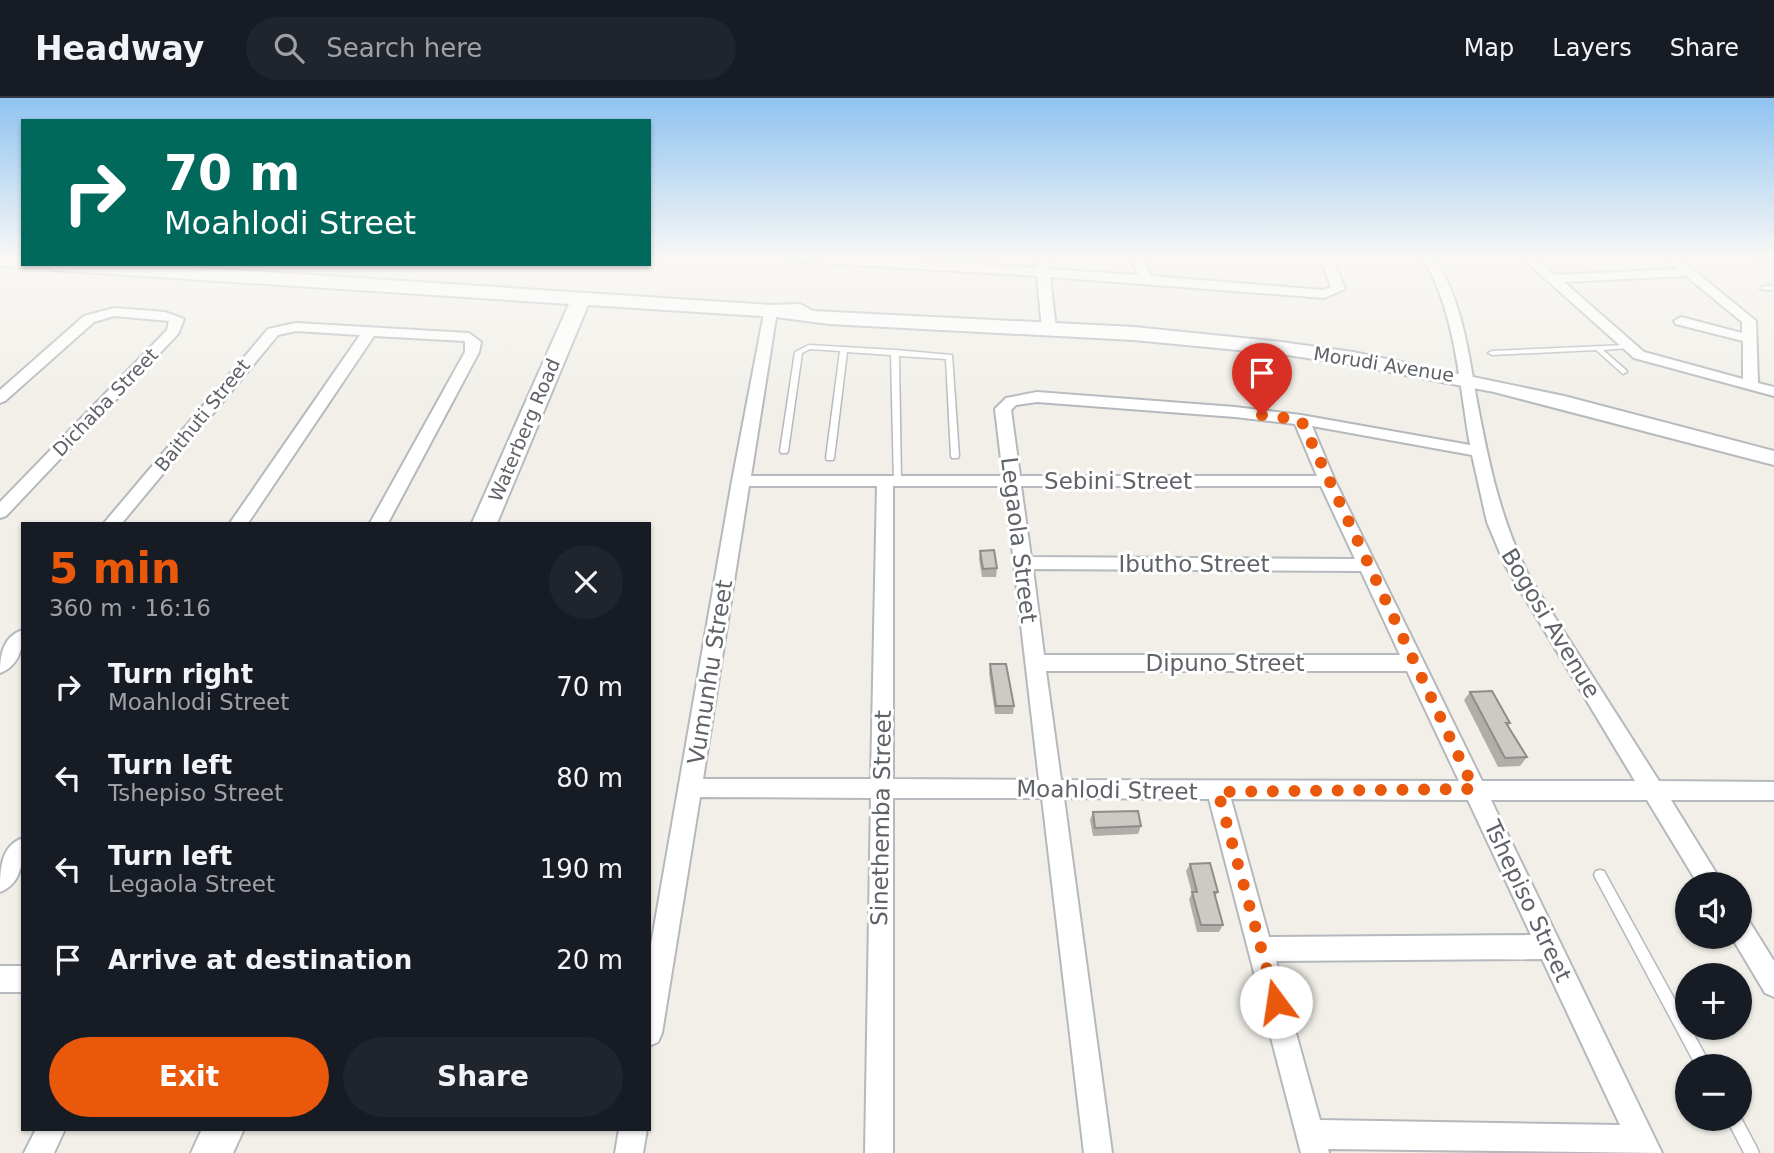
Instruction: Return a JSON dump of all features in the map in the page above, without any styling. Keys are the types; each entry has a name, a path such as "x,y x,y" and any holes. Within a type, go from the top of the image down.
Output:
{"street":[{"name":"Waterberg Road","path":"484,522 578,306"},
{"name":"Morudi Avenue","path":"690,306 776,312 817,318 1049,329 1262,345 1465,378 1605,411 1774,458"},
{"path":"1047,306 1049,329"},
{"name":"Bogosi Avenue","path":"1449,306 1493,514 1510,557 1704,872"},
{"path":"1583,306 1626,346 1648,359 1774,393"},
{"path":"1732,306 1746,317 1751,339 1751,387"},
{"name":"Dichaba Street","path":"0,398 89,318 104,313 124,312 177,319 173,331 0,512"},
{"name":"Vumunhu Street","path":"651,1021 740,481 776,312"},
{"path":"1681,321 1751,339"},
{"name":"Baithuti Street","path":"114,522 267,336 279,330 296,327 469,337 474,342 472,352 380,522"},
{"path":"240,522 370,331"},
{"name":"Legaola Street","path":"1098,1153 1002,415 1006,405 1020,398 1037,397 1301,420 1480,452"},
{"name":"Tshepiso Street","path":"1301,420 1327,481 1645,1147"},
{"name":"Sebini Street","path":"740,481 1327,481"},
{"name":"Sinethemba Street","path":"878,1153 881,788 891,482"},
{"name":"Ibutho Street","path":"1022,563 1367,565"},
{"path":"0,665 15,644"},
{"name":"Dipuno Street","path":"1035,663 1415,663"},
{"name":"Moahlodi Street","path":"691,788 1051,788 1218,792 1474,789 1774,791"},
{"path":"1218,792 1263,949 1312,1144 1645,1147"},
{"path":"0,881 21,851"},
{"path":"1263,949 1549,947"},
{"path":"1752,949 1774,985"},
{"path":"0,979 21,979"},
{"path":"38,1153 50,1131"},
{"path":"212,1153 222,1131"},
{"path":"629,1153 633,1131"}],"lane":[{"path":"1492,354 1626,346"},
{"path":"784,451 799,352 809,347 949,357 955,456"},
{"path":"1597,348 1623,372"},
{"path":"830,458 844,349"},
{"path":"891,482 895,352"},
{"path":"1600,874 1698,1054"},
{"path":"1740,1131 1752,1153"}],"building":[{"path":"994,550 997,568 983,569 980,551"},
{"path":"990,664 1006,664 1014,706 996,706"},
{"path":"1492,691 1510,723 1506,723 1527,757 1505,758 1470,692"},
{"path":"1138,811 1141,826 1095,828 1093,812"},
{"path":"1210,863 1223,925 1201,925 1192,892 1197,892 1190,864"}],"route":[{"path":"1262,415 1301,420 1327,481 1474,789 1218,792 1276,1002"}]}
